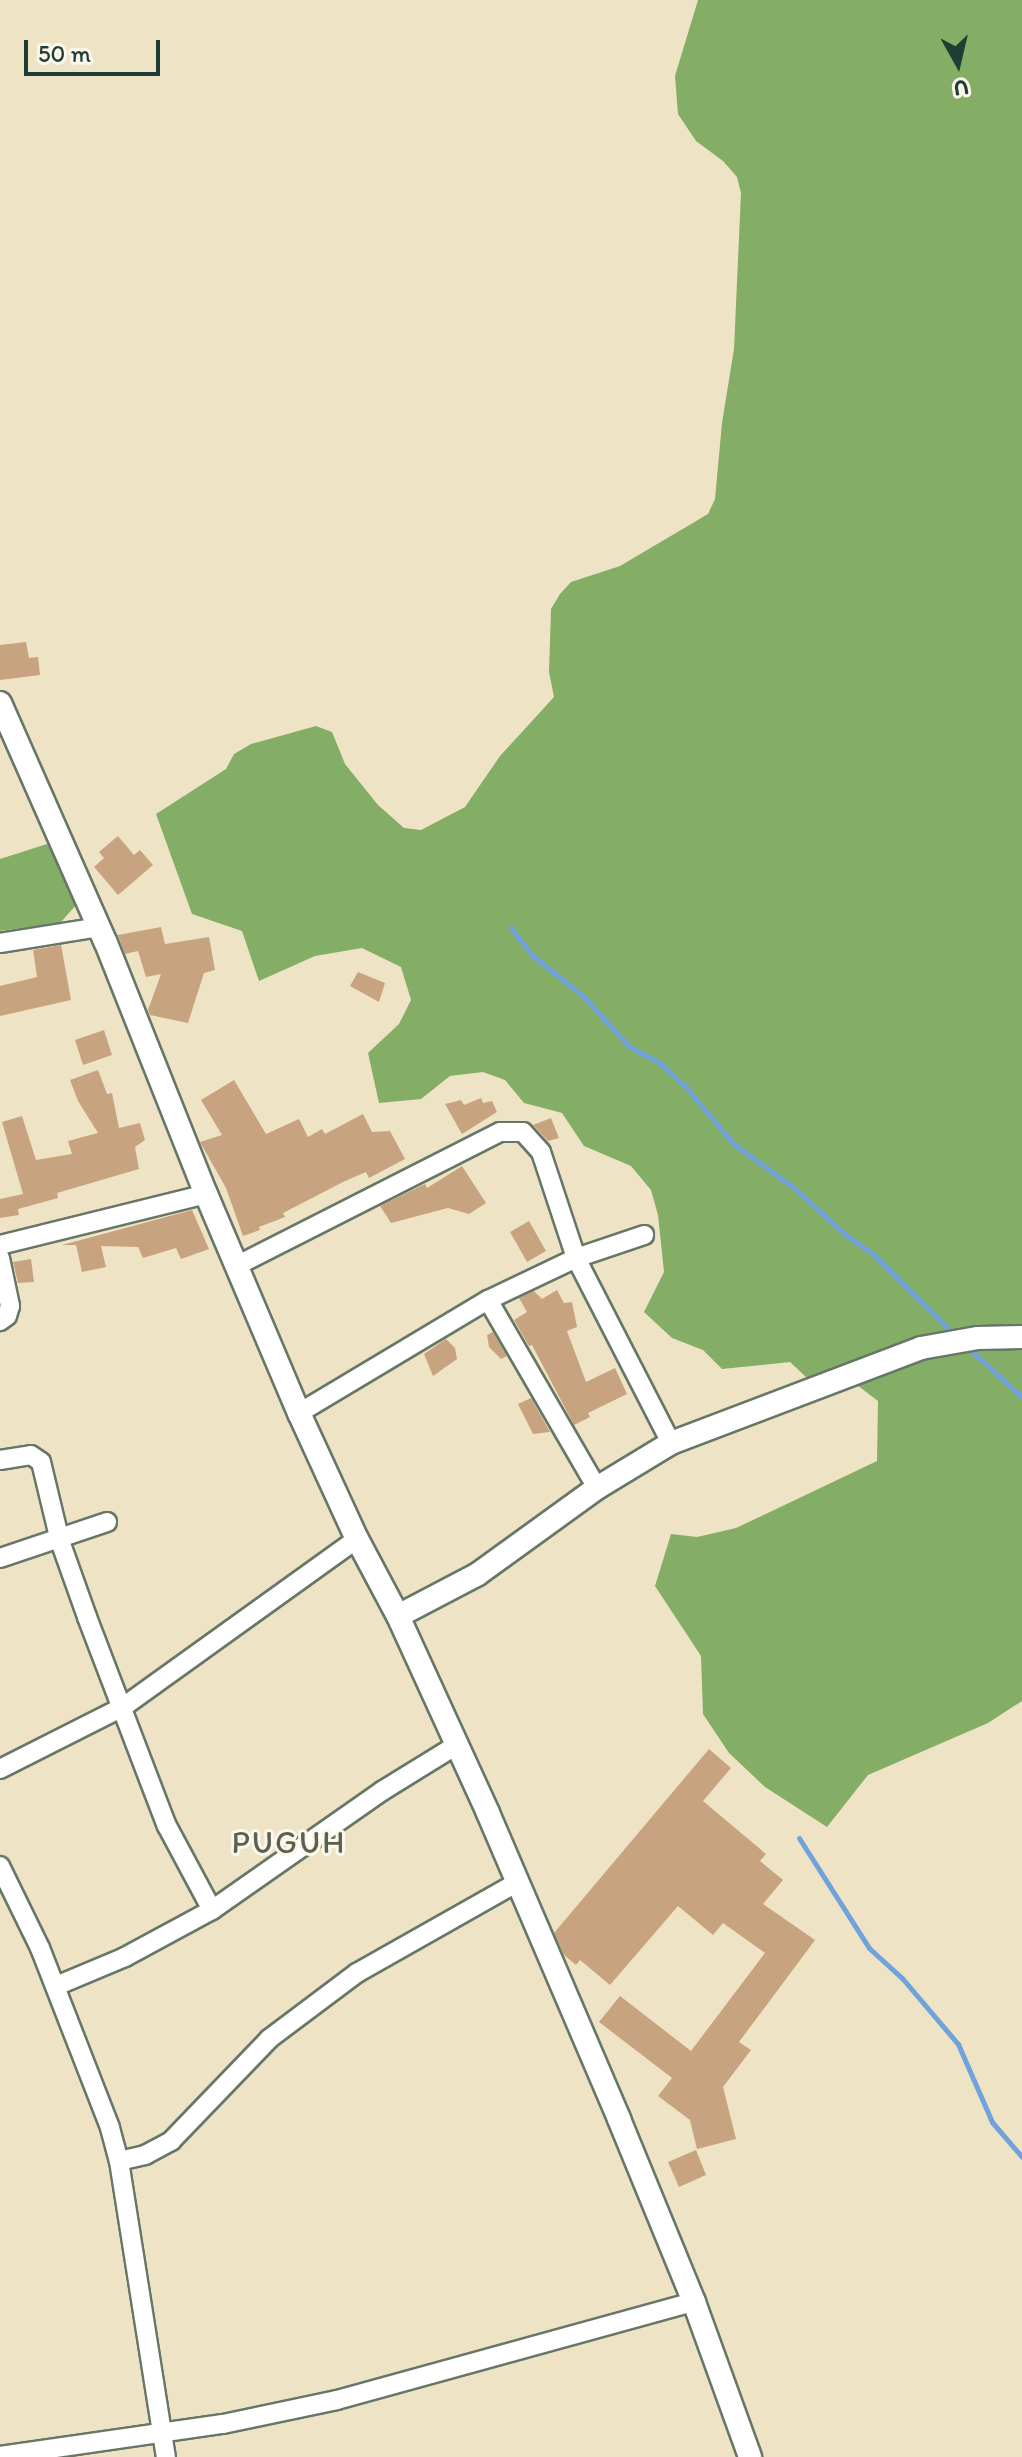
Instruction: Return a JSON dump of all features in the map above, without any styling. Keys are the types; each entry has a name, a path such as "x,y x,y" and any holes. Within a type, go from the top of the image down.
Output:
{"street":[{"path":"0,703 99,927 206,1194 299,1413 357,1539 398,1616 518,1882 694,2302 750,2457"},
{"path":"0,943 99,927"},
{"path":"236,1266 500,1132 523,1132 541,1152 576,1258 671,1443"},
{"path":"0,1245 206,1194"},
{"path":"299,1413 488,1300 576,1258 644,1235"},
{"path":"0,1258 10,1306 7,1316 0,1321"},
{"path":"488,1300 597,1488"},
{"path":"398,1616 478,1574 597,1488 671,1443 716,1428 879,1361 978,1338 1022,1337"},
{"path":"0,1460 38,1457 60,1541 167,1826 212,1910"},
{"path":"0,1558 60,1541 107,1522"},
{"path":"0,1769 123,1707 357,1539"},
{"path":"56,1986 125,1957 212,1910 455,1746"},
{"path":"0,1866 26,1914 56,1986 98,2091 119,2161 166,2457"},
{"path":"119,2161 145,2155 171,2141 269,2039 357,1973 392,1950 518,1882"},
{"path":"0,2456 223,2424 337,2400 694,2302"}],"green space":[{"path":"698,0 1022,0 1022,1701 988,1723 868,1775 827,1827 765,1787 729,1753 703,1714 701,1656 655,1586 671,1534 697,1537 736,1528 877,1461 878,1401 853,1382 824,1394 790,1362 722,1369 703,1350 672,1338 644,1312 664,1272 658,1215 651,1190 631,1166 584,1146 562,1113 524,1103 505,1080 483,1072 450,1076 421,1099 379,1103 368,1053 399,1024 411,1000 401,967 362,948 315,956 259,981 242,931 192,914 156,814 226,769 234,754 251,744 316,726 332,732 345,764 378,805 404,828 421,830 465,807 500,756 554,697 549,672 551,609 560,594 571,582 620,566 708,514 715,499 722,423 734,349 741,193 737,177 723,161 696,141 678,114 675,76"},
{"path":"47,844 64,860 78,903 60,923 0,931 0,859"}],"building":[{"path":"26,642 29,658 38,657 40,675 0,680 0,645"},
{"path":"118,836 134,855 140,850 153,865 118,895 94,867 104,858 99,852"},
{"path":"161,927 165,944 209,937 215,970 204,973 188,1023 150,1015 148,1010 161,974 146,977 138,951 125,954 118,935"},
{"path":"61,945 71,1000 0,1016 0,986 37,977 33,950"},
{"path":"358,972 385,983 379,1002 350,986"},
{"path":"104,1030 112,1055 83,1065 75,1040"},
{"path":"98,1070 107,1094 112,1093 119,1128 140,1123 145,1140 135,1147 139,1169 57,1193 58,1198 18,1209 19,1215 0,1218 0,1199 23,1194 2,1122 22,1116 36,1160 72,1154 68,1141 98,1133 78,1101 70,1080"},
{"path":"234,1080 266,1134 299,1119 308,1137 322,1129 325,1134 363,1114 372,1132 390,1131 405,1159 369,1178 366,1172 345,1181 283,1213 285,1217 243,1236 226,1188 200,1142 222,1135 201,1100"},
{"path":"481,1098 483,1103 492,1101 497,1112 462,1134 445,1104 461,1100 464,1105"},
{"path":"551,1118 559,1138 548,1141 533,1125"},
{"path":"462,1166 486,1203 469,1214 448,1208 391,1223 380,1206 425,1184 427,1188"},
{"path":"192,1210 209,1249 181,1259 176,1248 143,1258 138,1247 101,1246 106,1267 82,1272 76,1245 62,1245"},
{"path":"529,1221 546,1251 527,1262 510,1232"},
{"path":"31,1259 34,1282 18,1283 13,1262"},
{"path":"557,1290 564,1303 572,1302 577,1327 567,1331 586,1382 615,1368 627,1394 588,1413 590,1417 574,1425 532,1345 529,1346 514,1320 527,1312 519,1298 534,1291 542,1299"},
{"path":"493,1332 507,1356 501,1359 489,1347 487,1335"},
{"path":"446,1339 455,1348 457,1359 433,1376 424,1354"},
{"path":"531,1398 550,1432 533,1434 518,1404"},
{"path":"709,1749 731,1768 703,1801 766,1854 760,1861 783,1880 763,1904 815,1940 739,2042 751,2050 723,2087 736,2139 697,2149 690,2120 658,2096 672,2078 599,2022 620,1996 691,2051 765,1953 723,1923 713,1935 678,1906 610,1985 580,1960 576,1965 564,1955 554,1933"},
{"path":"696,2150 706,2175 679,2187 668,2162"}],"waterway":[{"path":"511,928 532,955 583,996 629,1046 661,1064 685,1086 734,1144 793,1187 846,1235 873,1254 956,1336"},
{"path":"966,1346 1022,1397"},
{"path":"799,1838 869,1948 902,1978 958,2044 992,2122 1022,2157"}],"district":[{"name":"PUGUH","path":"289,1842"}]}
